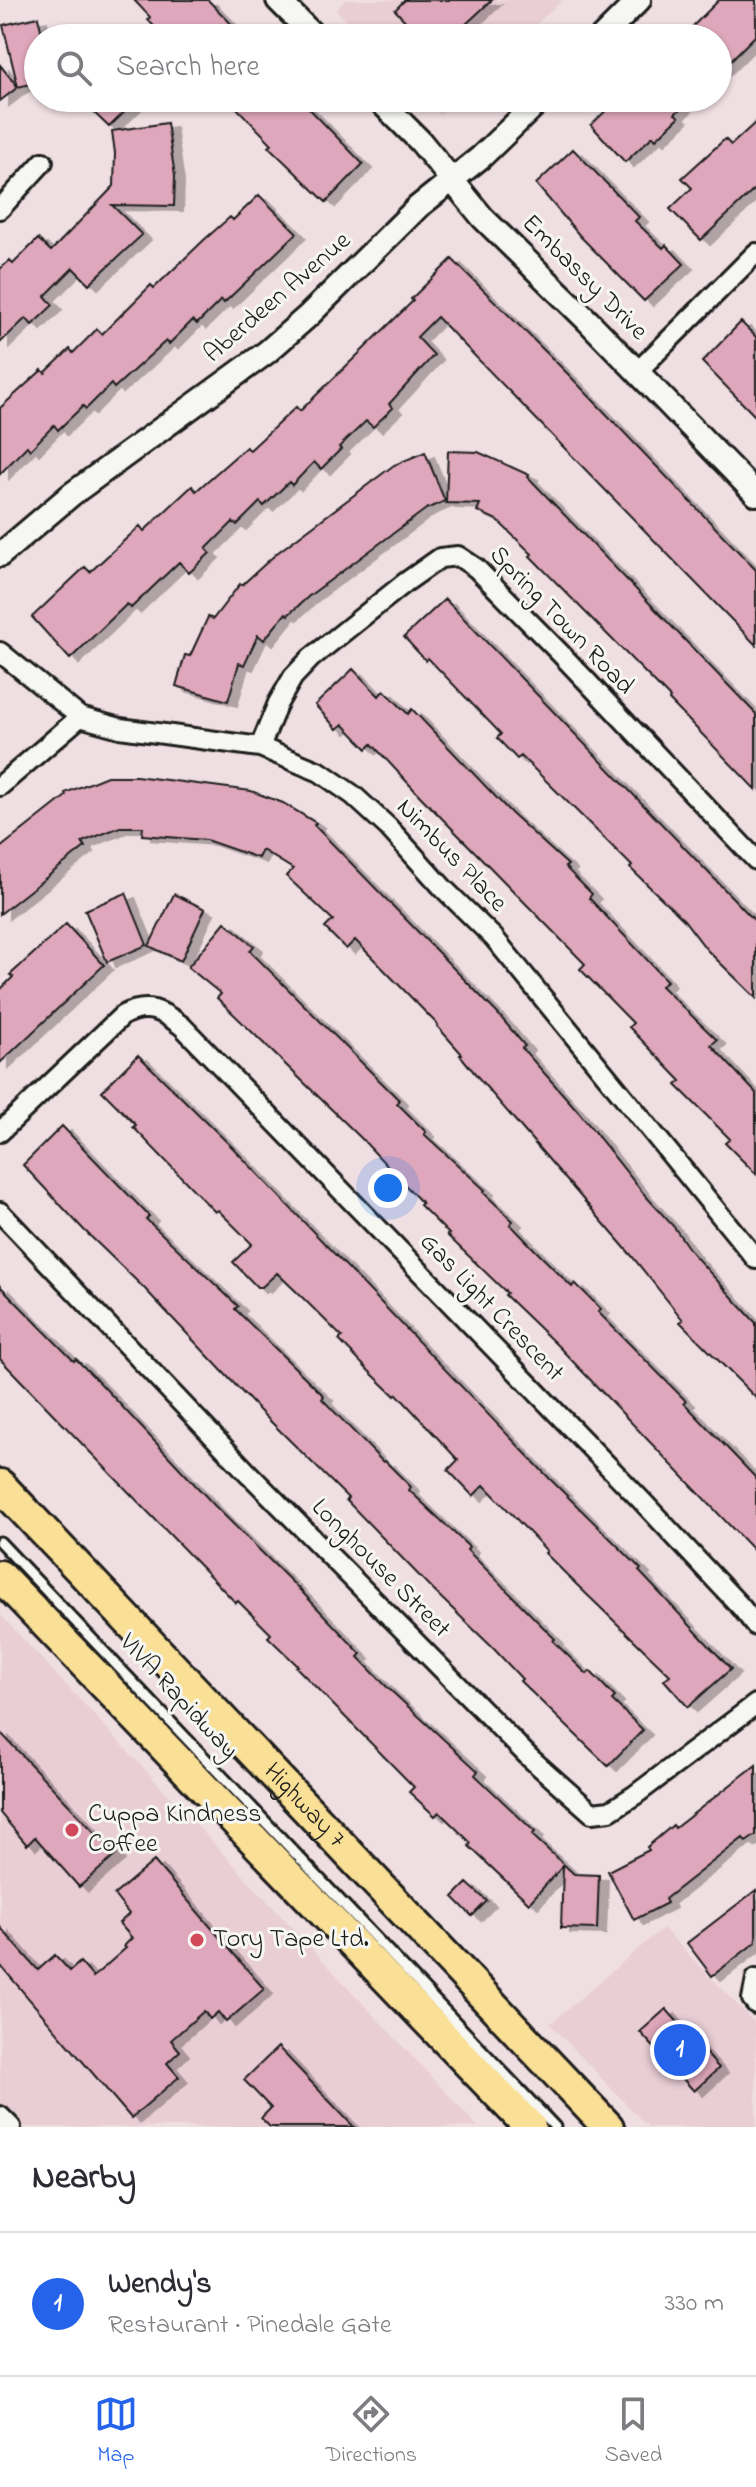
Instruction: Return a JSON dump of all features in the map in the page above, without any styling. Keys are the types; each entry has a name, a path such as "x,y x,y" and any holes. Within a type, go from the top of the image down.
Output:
{"main road":[{"name":"Highway 7","path":"0,1485 608,2127"},
{"path":"0,1576 530,2127"}],"street":[{"path":"278,0 302,24"},
{"path":"615,24 639,0"},
{"name":"Embassy Drive","path":"391,112 420,141 483,218 638,371 756,494"},
{"name":"Aberdeen Avenue","path":"0,555 72,494 267,352 308,316 418,207 481,157 528,112"},
{"path":"0,209 43,162"},
{"path":"638,371 756,253"},
{"name":"Spring Town Road","path":"260,747 278,703 293,677 311,658 440,558 458,556 476,568 560,653 756,860"},
{"name":"Nimbus Place","path":"0,652 80,717 120,728 260,747 320,772 353,795 388,827 494,938 756,1259"},
{"path":"0,786 80,717"},
{"name":"Gas Light Crescent","path":"0,1132 123,1015 138,1007 162,1011 182,1026 476,1329 671,1532 756,1626"},
{"name":"Longhouse Street","path":"0,1212 248,1473 530,1758 592,1813 610,1811 635,1795 756,1704"},
{"path":"756,1979 752,1999 756,2004"},
{"path":"0,2116 11,2127"}],"lane":[{"name":"VIVA Rapidway","path":"0,1542 555,2127"}],"shaded area":[{"path":"346,0 562,0 537,24 350,24 336,10"},
{"path":"0,1614 478,2127 0,2127"},
{"path":"663,1928 756,2024 756,2127 648,2127 550,2024"}],"building":[{"path":"134,0 208,0 231,24 152,24 148,20 150,17"},
{"path":"405,0 492,0 466,24 408,24 395,10"},
{"path":"719,0 756,0 756,35 732,59 732,24 695,24"},
{"path":"38,17 40,24 24,24 24,86 18,87 3,25"},
{"path":"0,65 18,87 0,101"},
{"path":"93,112 125,112 109,127"},
{"path":"241,112 313,112 363,164 326,202 269,147 272,144"},
{"path":"604,112 677,112 675,114 679,117 625,162 591,125"},
{"path":"756,122 756,188 701,240 670,209 692,188 682,178 725,139 731,145"},
{"path":"167,123 175,176 174,206 112,205 142,235 89,284 73,268 45,296 53,305 32,325 26,318 0,343 0,269 10,260 13,264 38,239 51,251 114,186 112,131"},
{"path":"573,149 639,217 635,221 663,248 666,245 684,264 644,301 580,236 536,184"},
{"path":"259,195 297,233 224,303 221,300 197,324 193,320 169,344 166,341 114,388 111,384 86,409 83,406 58,430 54,425 30,450 27,446 0,474 0,408 42,370 45,373 70,349 73,353 97,329 102,334 151,285 154,288 204,240 230,217 233,220"},
{"path":"452,259 568,374 756,570 756,645 437,317 417,337 434,355 389,404 393,408 373,427 366,421 321,469 314,462 292,485 289,482 264,506 260,502 237,525 233,522 206,549 210,553 189,573 179,562 131,608 127,604 70,659 32,617 85,567 90,572 140,526 144,531 192,486 196,491 246,447 250,450 296,407 300,411"},
{"path":"741,322 756,337 756,417 702,362"},
{"path":"448,451 478,452 529,475 756,714 756,790 530,556 532,554 497,520 477,511 480,504 446,503"},
{"path":"425,452 445,501 426,509 288,615 286,613 264,640 258,635 244,665 239,663 228,701 176,686 185,655 190,656 208,617 213,619 240,584 394,465"},
{"path":"445,599 756,922 756,998 707,950 684,920 601,835 521,756 517,759 497,738 501,734 404,637"},
{"path":"353,669 379,696 384,690 408,714 412,709 511,813 568,865 565,867 592,894 589,898 667,981 661,986 717,1040 711,1045 756,1093 756,1174 725,1143 730,1139 676,1085 681,1081 629,1027 633,1023 580,969 585,964 372,744 367,749 343,724 337,729 315,705"},
{"path":"107,776 136,776 251,791 283,803 316,823 314,825 499,1015 525,1046 522,1048 577,1110 692,1253 756,1323 756,1398 680,1322 683,1320 631,1255 482,1082 438,1025 355,940 346,949 325,928 333,920 286,876 293,869 262,850 258,858 206,840 142,835 143,827 120,827 82,842 85,847 0,914 0,848 66,796 65,793"},
{"path":"126,893 147,945 107,962 85,910"},
{"path":"174,894 205,909 181,961 149,946"},
{"path":"225,922 254,946 250,951 399,1100 397,1103 426,1132 424,1134 485,1190 483,1192 513,1221 510,1224 539,1254 572,1287 575,1283 601,1309 598,1312 756,1478 756,1553 559,1347 505,1295 507,1293 447,1235 420,1205 422,1203 361,1138 217,998 221,994 188,967"},
{"path":"66,924 104,965 0,1063 0,990 13,977 10,975"},
{"path":"138,1055 233,1148 550,1479 641,1569 639,1571 731,1669 688,1707 664,1680 670,1675 545,1553 547,1551 484,1485 473,1496 448,1470 458,1460 397,1394 395,1396 339,1340 342,1337 308,1303 277,1273 262,1287 257,1287 233,1262 252,1244 218,1210 215,1212 102,1091"},
{"path":"62,1126 149,1216 146,1219 238,1306 235,1309 324,1396 322,1399 411,1487 409,1490 469,1547 467,1550 555,1639 553,1641 587,1674 590,1671 615,1697 612,1700 643,1730 608,1766 520,1681 522,1679 493,1648 433,1590 346,1500 348,1498 23,1165"},
{"path":"0,1286 102,1385 215,1506 303,1593 361,1654 358,1657 387,1687 478,1771 475,1775 535,1832 532,1835 574,1874 599,1875 597,1929 561,1928 563,1866 529,1903 469,1846 471,1843 439,1812 435,1816 409,1792 414,1787 296,1667 268,1637 271,1634 238,1601 236,1603 0,1359"},
{"path":"0,1732 116,1855 79,1887 35,1837 27,1845 0,1813"},
{"path":"756,1765 756,1835 746,1842 743,1838 665,1899 667,1903 634,1920 608,1871 649,1850 647,1847 673,1825 675,1828"},
{"path":"154,1861 264,1989 226,2022 218,2012 210,2019 204,2011 171,2040 180,2051 167,2063 179,2077 131,2118 0,1965 0,1927 38,1970 55,1955 70,1971 80,1962 93,1977 126,1948 124,1946 132,1938 119,1923 129,1914 114,1895"},
{"path":"467,1883 487,1901 472,1916 453,1897"},
{"path":"756,1890 756,1942 712,1976 687,1943"},
{"path":"666,2009 719,2068 694,2091 640,2032"},
{"path":"278,2047 354,2127 270,2127 261,2118 271,2108 244,2080"}],"place":[{"name":"Cuppa Kindness Coffee","path":"72,1830"},
{"name":"Tory Tape Ltd.","path":"197,1940"},
{"name":"Wendy's","path":"680,2050"}]}
